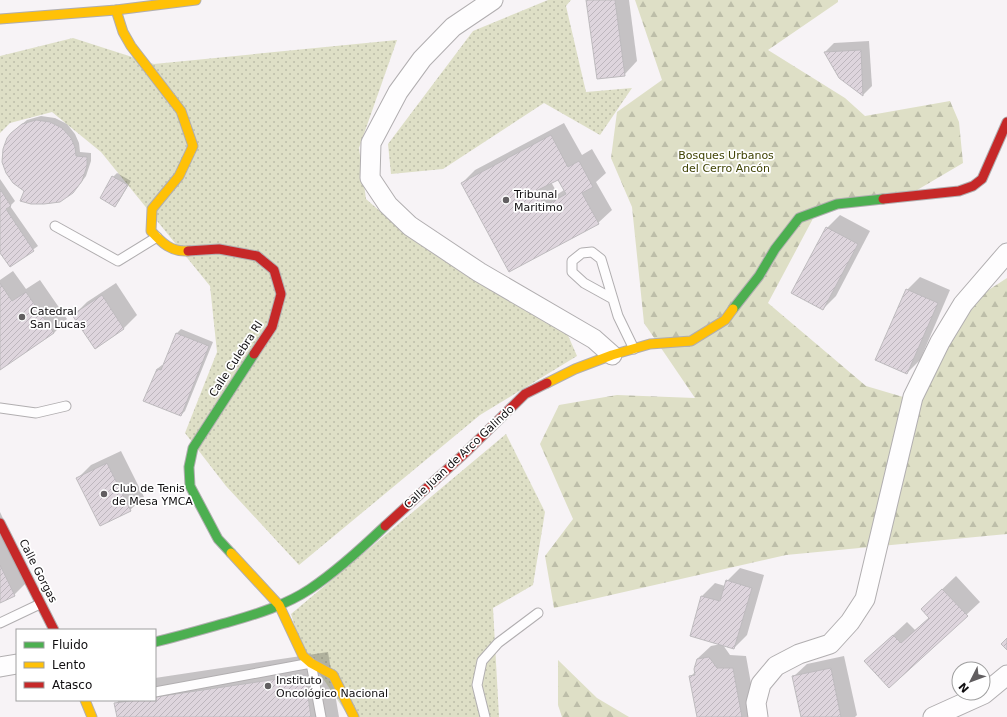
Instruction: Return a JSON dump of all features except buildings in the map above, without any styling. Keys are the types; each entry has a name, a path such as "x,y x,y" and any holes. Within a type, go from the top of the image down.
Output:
{"main road":[{"path":"0,19 116,10 196,0"},
{"path":"116,10 122,32 131,46 181,111 193,146 179,176 152,209 151,231 157,237"},
{"name":"Calle Juan de Arco Galindo","path":"156,642 181,636 262,612 310,589 357,552 465,453 526,394 575,369 612,355 650,344 691,341 725,320 759,276 775,250 799,218 837,204 959,190 973,186 982,179 1007,122"},
{"name":"Calle Culebra Rl","path":"157,237 164,245 182,251 219,249 258,256 274,270 281,294 272,327 193,448 189,467 190,486 218,539 279,605 303,656 311,663 333,675 354,717"},
{"name":"Calle Gorgas","path":"0,522 53,629"},
{"path":"85,701 92,717"}],"street":[{"path":"492,0 453,27 422,59 398,92 371,143 370,178 388,205 410,226 479,272 594,338 612,355"},
{"path":"758,717 756,703 761,684 776,666 799,654 830,644 850,622 865,599 913,397 940,342 964,304 1007,253"},
{"path":"0,667 16,664"},
{"path":"933,717 984,694 1007,675"}],"lane":[{"path":"55,226 118,261 157,237"},
{"path":"613,300 584,283 572,272 572,261 582,253 592,252 602,259 618,316 634,349"},
{"path":"0,408 36,412 66,406"},
{"path":"0,623 40,604"},
{"path":"485,717 477,685 482,661 498,643 538,613"},
{"path":"156,692 311,663 321,717"}],"green space":[{"path":"548,0 571,0 566,6 586,92 632,88 600,135 544,103 443,169 391,174 388,144 473,31"},
{"name":"Bosques Urbanos del Cerro Ancón","path":"635,0 838,0 838,2 768,50 845,98 865,116 950,101 959,122 963,163 907,196 817,211 768,303 866,386 920,402 970,302 1007,278 1007,534 786,555 554,608 545,556 573,519 540,444 559,405 617,395 695,398 644,323 632,207 611,158 617,112 662,80"},
{"path":"73,38 154,64 397,40 359,148 366,199 405,233 567,333 577,356 480,415 299,565 226,486 185,433 217,352 210,286 101,152 52,112 10,123 0,133 0,56"},
{"path":"506,434 545,512 533,585 493,608 499,717 349,717 301,646 291,614"},
{"path":"558,660 597,698 629,717 562,717 558,705"}],"traffic: fast":[{"path":"733,309 759,276 775,249 799,218 837,204 883,199"},
{"path":"231,553 218,539 190,486 189,467 193,448 254,354"},
{"path":"156,642 250,616 301,595 340,567 385,526"}],"traffic: slow":[{"path":"0,19 116,10 196,0"},
{"path":"116,10 123,32 131,46 181,111 193,146 179,176 152,209 151,231 167,246 177,250 188,251"},
{"path":"547,383 575,369 612,355 650,344 691,341 725,320 733,309"},
{"path":"231,553 279,605 303,656 311,663 333,675 354,717"},
{"path":"85,701 92,717"}],"traffic: jam":[{"path":"883,199 959,191 973,186 982,179 1007,122"},
{"path":"188,251 219,249 257,256 274,270 281,294 272,327 254,354"},
{"path":"385,526 465,453 525,394 547,383"},
{"path":"0,523 53,629"}],"place":[{"name":"Tribunal Maritimo","path":"506,200"},
{"name":"Catedral San Lucas","path":"22,317"},
{"name":"Club de Tenis de Mesa YMCA","path":"104,494"},
{"name":"Instituto Oncológico Nacional","path":"268,686"}]}
